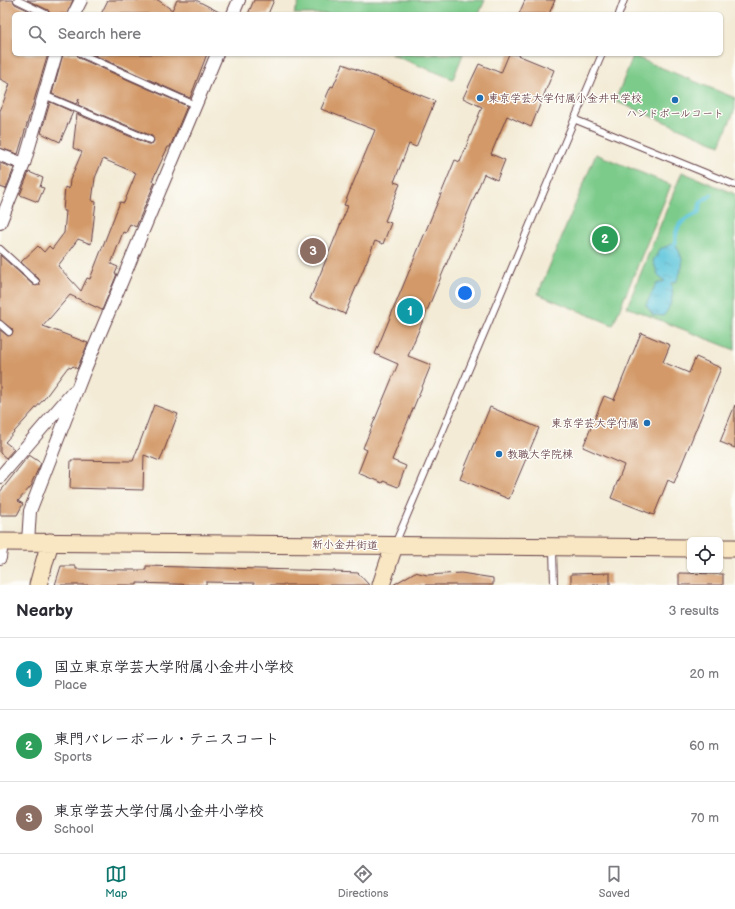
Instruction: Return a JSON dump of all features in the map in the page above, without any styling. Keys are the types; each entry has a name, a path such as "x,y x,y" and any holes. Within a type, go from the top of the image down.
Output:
{"main road":[{"name":"新小金井街道","path":"1,547 28,542 50,542 553,548 687,548"},
{"path":"38,585 50,542"},
{"path":"381,585 394,546"},
{"path":"723,548 735,548"}],"street":[{"path":"75,12 81,0"},
{"path":"234,12 239,0"},
{"path":"0,223 24,164 55,56"},
{"path":"28,542 30,511 79,385 216,56"},
{"path":"0,155 24,164"},
{"path":"2,472 79,385"}],"lane":[{"path":"16,0 42,12"},
{"path":"620,12 624,0"},
{"path":"85,56 195,105"},
{"path":"394,546 576,120 601,56"},
{"path":"44,95 150,140"},
{"path":"576,120 735,185"},
{"path":"0,249 36,282"},
{"path":"0,324 9,332"},
{"path":"553,548 554,585"}],"green space":[{"path":"300,0 485,0 480,12 295,12"},
{"path":"395,56 462,56 453,79"},
{"name":"ハンドボールコート","path":"633,56 735,98 735,109 720,145 615,101"},
{"path":"596,154 671,185 613,325 538,294"},
{"path":"682,172 735,194 735,350 627,307"}],"water":[{"path":"675,243 682,258 682,266 676,282 671,283 673,292 672,301 663,316 653,315 646,305 656,284 665,281 659,277 653,261 660,249"}],"building":[{"path":"0,0 13,0 15,4 32,12 12,12 12,56 47,56 18,154 0,148 0,111 10,84 0,79"},
{"path":"27,0 73,0 68,12 49,12 48,10"},
{"path":"108,0 158,0 172,10 177,0 196,0 219,12 102,12"},
{"path":"254,0 274,0 269,12 249,12"},
{"path":"525,0 555,0 550,12 520,12"},
{"path":"62,56 78,56 79,58 187,106 170,147 168,147 152,181 155,182 136,227 130,224 126,233 123,232 111,264 118,267 115,274 117,274 102,310 70,295 43,326 88,343 77,369 73,366 71,368 68,367 44,399 5,442 14,449 6,458 0,453 0,330 8,336 13,333 12,329 0,320 0,255 33,285 40,285 39,279 21,262 38,246 44,252 49,246 52,249 64,233 66,211 63,211 65,187 69,189 70,180 82,152 73,148 77,114 148,144 152,144 154,141 152,136 78,105 79,99 76,104 52,94","holes":["103,159 136,173 124,203 120,202 90,279 87,278 81,291 58,266 78,239 91,244 96,202 92,201 95,178"]},
{"path":"96,56 206,56 190,98"},
{"path":"508,56 520,56 554,70 531,127 507,116 491,154 505,160 497,180 484,174 408,356 431,365 392,460 406,466 398,487 383,481 382,483 358,473 367,450 363,448 398,364 375,354 455,160 460,162 482,107 463,98 479,64 501,73"},
{"path":"343,64 435,101 416,147 409,144 394,182 400,184 385,221 391,223 383,244 375,241 345,314 310,299 348,206 344,205 375,130 321,109"},
{"path":"50,102 73,112 60,142 41,133"},
{"path":"0,163 14,168 6,189 0,187"},
{"path":"29,172 43,178 40,187 44,188 38,202 20,195"},
{"path":"641,333 670,345 663,362 689,373 696,357 721,368 674,483 668,480 654,515 611,498 624,465 583,447 604,396 614,400"},
{"path":"154,405 178,414 160,461 144,455 143,490 70,488 71,460 133,461"},
{"path":"735,405 735,448 720,442"},
{"name":"教職大学院棟","path":"490,407 539,428 509,499 460,479"},
{"path":"29,455 41,463 32,485 18,501 23,504 17,515 0,515 0,492"},
{"path":"61,566 76,566 76,569 127,570 146,570 146,566 335,571 358,573 369,585 254,585 254,583 206,582 206,585 137,583 137,585 55,585"},
{"path":"415,572 427,575 461,573 493,578 493,585 393,585"},
{"path":"610,573 610,585 571,585 571,574"},
{"path":"679,573 723,574 723,585 679,585"}],"waterway":[{"path":"675,243 680,224 687,218 698,213 701,202 711,195"}],"place":[{"name":"東京学芸大学付属小金井中学校","path":"480,98"},
{"name":"ハンドボールコート","path":"675,100"},
{"name":"東門バレーボール・テニスコート","path":"605,239"},
{"name":"東京学芸大学付属小金井小学校","path":"313,251"},
{"name":"国立東京学芸大学附属小金井小学校","path":"410,311"},
{"name":"東京学芸大学付属","path":"647,423"},
{"name":"教職大学院棟","path":"499,454"}]}
